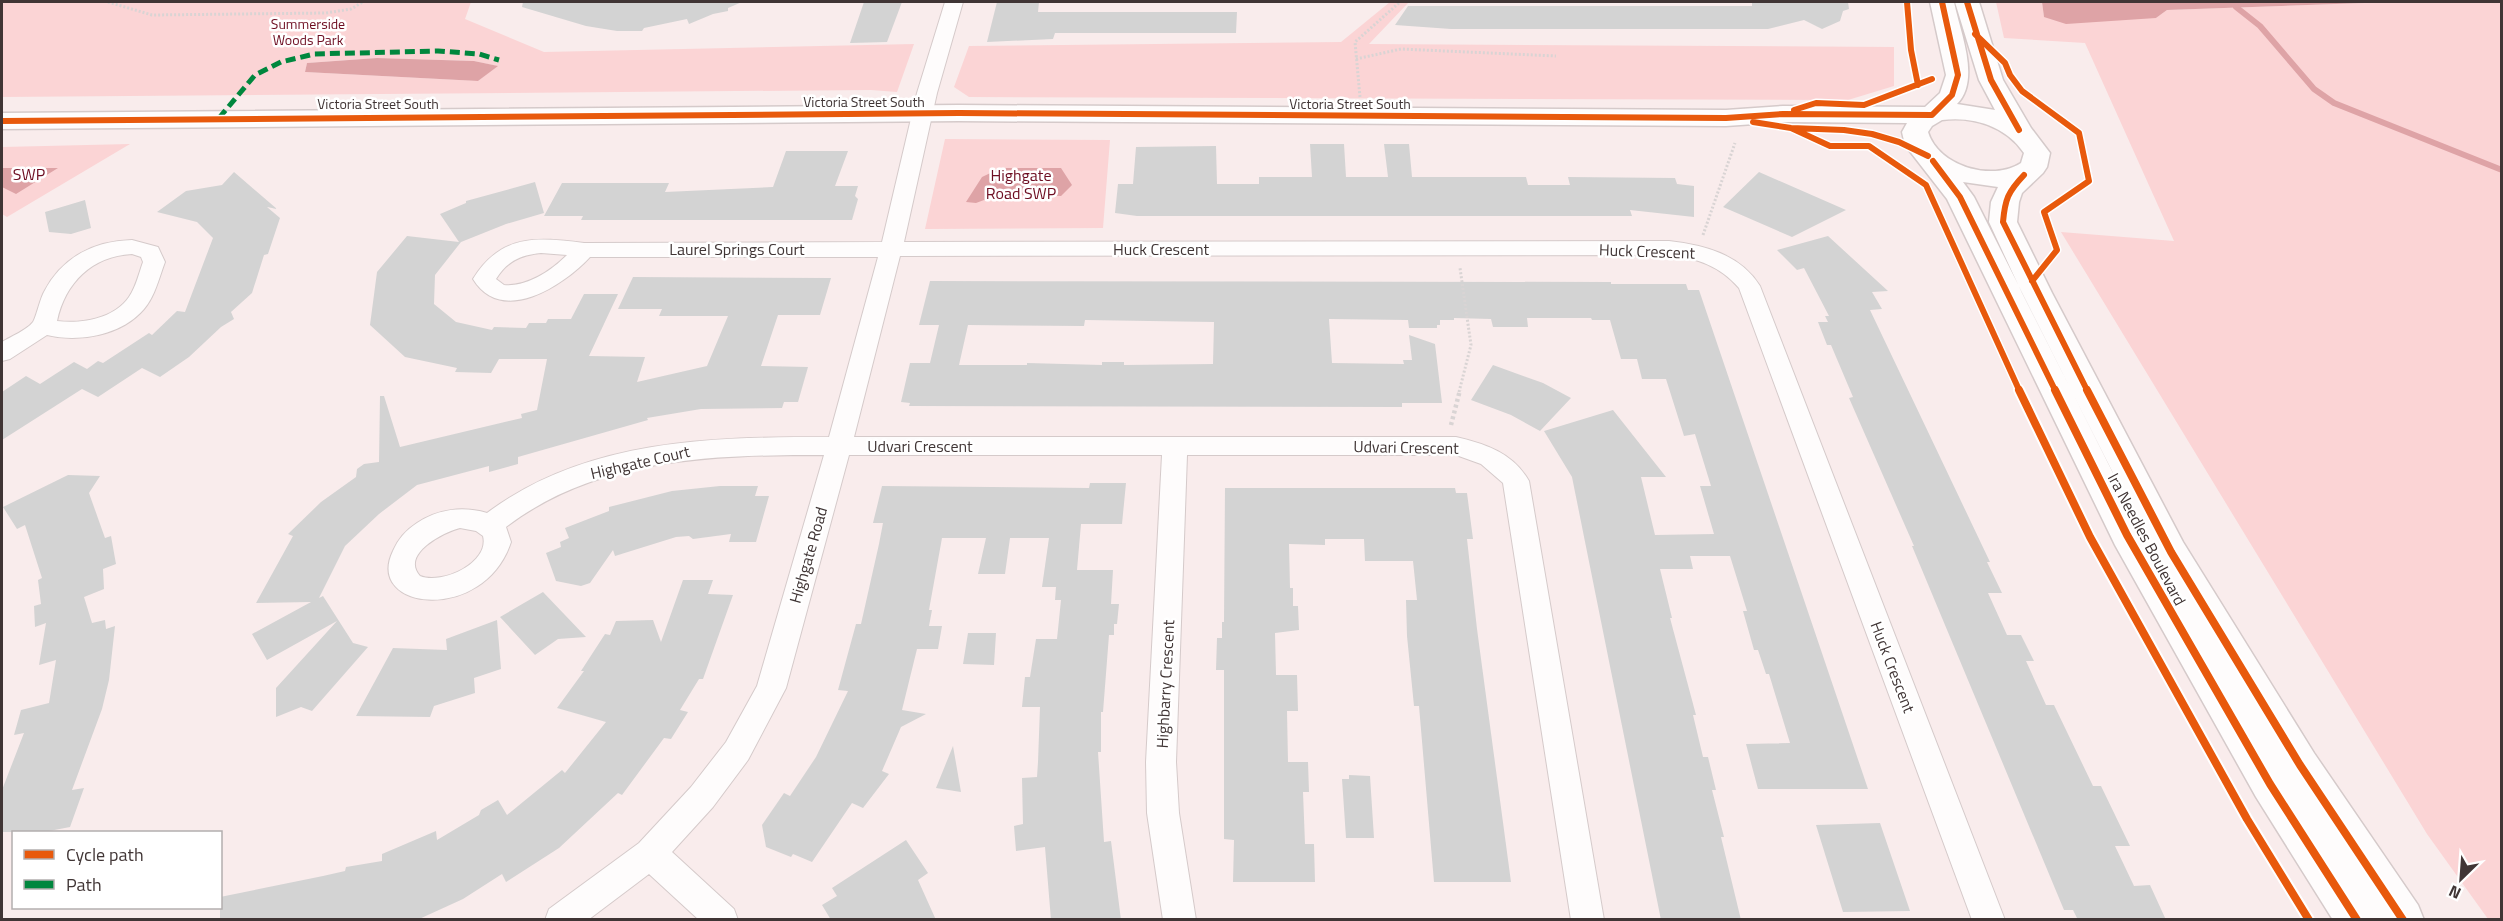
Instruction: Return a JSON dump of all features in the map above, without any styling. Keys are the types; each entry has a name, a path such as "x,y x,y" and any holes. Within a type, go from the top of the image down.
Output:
{"main road":[{"path":"1932,115 1952,95 1958,75 1942,2"},
{"path":"1967,2 1991,80 2019,130"},
{"name":"Victoria Street South","path":"2,121 923,114 1726,118 1784,114 1932,115 1956,111 1979,113 1998,119 2019,130"},
{"name":"Ira Needles Boulevard","path":"1932,115 1922,120 1915,132 1918,145 1960,197 2133,546 2270,784 2357,920"},
{"name":"Victoria Street South","path":"1726,118 1791,128 1844,130 1872,134 1899,142 1958,173 1982,179 2002,180 2024,175"},
{"name":"Ira Needles Boulevard","path":"2019,130 2031,141 2037,153 2034,167 2010,190 2005,202 2004,222 2037,293 2172,552 2300,765 2403,920"}],"street":[{"name":"Highgate Road","path":"561,920 650,854 702,797 737,751 771,688 839,447 891,249 923,114 954,2"},
{"path":"2,353 44,326 61,331 89,329 118,317 136,303 154,262 150,252 136,246 112,249 84,258 61,279 46,310 44,326"},
{"name":"Huck Crescent","path":"891,249 1670,248 1703,253 1730,266 1749,286 1989,920"},
{"name":"Laurel Springs Court","path":"584,250 891,249"},
{"name":"Highgate Court","path":"490,525 528,498 569,480 603,468 651,456 692,449 740,446 839,447"},
{"name":"Udvari Crescent","path":"839,447 1456,446 1492,457 1507,468 1516,480 1588,920"},
{"name":"Highbarry Crescent","path":"1175,447 1161,762 1163,813 1180,920"},
{"path":"650,854 686,884 722,920"}],"path":[{"path":"108,2 152,15 326,13 351,9 363,2"},
{"path":"1362,116 1355,42 1400,2"},
{"path":"1356,59 1401,49 1556,56"},
{"path":"1703,235 1735,143"},
{"path":"1451,426 1470,345 1460,267"}],"green space":[{"name":"Summerside Woods Park","path":"2,2 471,2 465,19 544,52 914,44 897,92 871,90 2,97","holes":["377,58 474,61 497,66 478,81 305,72 307,63"]},
{"path":"1390,2 1409,2 1369,44 1894,47 1894,86 1848,100 969,97 954,87 969,46 1341,42"},
{"path":"1996,2 2042,2 2044,17 2156,18 2167,10 2393,2 2501,2 2501,919 2488,919 2427,834 2061,232 2174,241 2085,43 2004,38"},
{"name":"Highgate Road SWP","path":"945,139 1110,140 1103,228 925,229"},
{"name":"SWP","path":"130,144 7,217 2,214 2,147"}],"shaded area":[{"path":"2042,2 2393,2 2167,10 2156,18 2066,24 2044,17"},
{"path":"377,58 474,61 498,66 478,81 305,72 307,63"},
{"path":"2,168 58,168 16,194 2,187"},
{"path":"1001,168 1061,168 1072,185 1061,196 1000,194 976,203 966,202 982,177"}],"building":[{"path":"523,2 742,2 728,8 728,11 713,14 689,24 687,19 644,28 642,31 617,31 586,26 522,7"},
{"path":"864,2 902,2 887,42 850,43"},
{"path":"997,2 1039,2 1038,12 1237,12 1236,33 1055,33 1053,39 987,42"},
{"path":"1752,2 1848,2 1849,9 1843,11 1840,21 1822,29 1804,20 1768,29 1451,29 1395,25 1408,6 1752,6"},
{"path":"1310,144 1344,144 1346,177 1388,177 1384,144 1409,144 1412,177 1526,177 1528,185 1570,185 1568,177 1675,178 1677,184 1694,186 1694,217 1630,210 1632,216 1137,216 1115,213 1118,184 1133,184 1136,147 1216,146 1217,184 1259,184 1259,177 1312,177"},
{"path":"786,151 848,151 835,186 858,186 855,196 858,199 852,220 581,220 583,216 544,216 562,183 669,183 665,192 773,187"},
{"path":"234,172 277,209 267,207 280,218 268,254 264,255 252,293 231,312 234,319 221,327 189,357 160,377 142,368 98,397 82,389 2,440 2,392 26,376 40,384 74,362 87,369 98,361 103,363 149,333 152,335 177,311 185,312 213,238 197,222 157,212 186,191 222,185"},
{"path":"1759,172 1846,210 1792,237 1723,207"},
{"path":"535,182 544,213 506,224 461,242 435,275 434,304 456,322 492,330 494,327 526,328 529,323 546,323 548,319 571,319 584,294 618,294 589,356 645,357 637,382 707,366 728,316 659,316 662,309 618,309 633,277 831,278 820,315 778,315 761,366 808,367 798,402 784,402 782,408 701,409 647,418 648,420 518,457 518,464 489,472 489,466 417,485 379,514 345,546 319,598 323,596 353,643 368,647 312,711 301,707 276,717 276,688 337,621 267,660 252,634 311,602 256,603 293,536 288,534 321,502 356,477 357,469 364,464 379,462 380,396 384,396 400,447 522,418 521,414 537,410 547,359 499,359 491,373 455,372 457,368 405,357 370,325 377,272 407,236 459,242 440,214 466,201"},
{"path":"85,200 91,228 71,234 49,232 45,212"},
{"path":"1828,236 1888,291 1872,292 1882,309 1870,310 1990,562 1987,562 2002,593 1988,593 2007,635 2021,635 2034,661 2026,661 2046,705 2054,705 2093,786 2101,786 2130,846 2115,846 2134,886 2150,885 2166,920 2078,920 2073,910 2064,910 1912,546 1914,546 1849,398 1853,397 1831,345 1827,345 1818,322 1828,322 1825,316 1829,316 1804,268 1797,270 1777,250"},
{"path":"930,281 1611,282 1611,284 1686,284 1688,290 1699,290 1868,789 1758,789 1746,744 1790,743 1769,674 1766,674 1758,650 1754,650 1743,611 1747,611 1730,556 1690,556 1693,569 1660,569 1672,618 1670,618 1696,715 1693,715 1703,757 1708,757 1716,790 1712,790 1741,920 1661,920 1572,477 1544,431 1613,410 1666,477 1641,477 1655,535 1714,534 1700,486 1711,486 1695,434 1684,436 1666,379 1642,379 1637,359 1621,359 1610,320 1527,318 1528,327 1493,327 1491,319 1454,318 1454,320 1440,320 1437,328 1409,328 1408,320 1329,319 1332,363 1404,364 1403,360 1412,360 1409,335 1435,344 1442,403 1402,403 1402,407 909,406 910,403 901,402 910,363 930,363 939,325 919,325","holes":["1085,320 1214,322 1213,364 1124,365 1124,362 1102,362 1102,365 1027,363 1027,365 959,365 968,325 1084,326"]},
{"path":"1493,365 1543,383 1571,398 1540,431 1511,415 1471,400"},
{"path":"68,475 100,476 89,493 105,538 111,536 116,564 103,569 104,589 84,597 92,623 105,620 106,629 115,626 109,680 102,709 72,790 84,788 70,827 49,831 2,832 2,790 24,733 14,735 21,710 49,703 56,660 39,665 46,623 35,627 34,606 41,604 38,580 42,578 25,525 17,529 3,507"},
{"path":"1090,483 1126,483 1122,524 1081,524 1077,570 1113,570 1111,604 1119,604 1114,635 1109,635 1103,712 1101,712 1101,752 1098,752 1104,842 1111,841 1121,920 1051,920 1045,847 1016,851 1014,826 1023,824 1022,778 1037,777 1038,762 1040,707 1022,707 1025,677 1030,677 1036,639 1057,639 1061,600 1055,600 1056,587 1042,587 1049,538 1010,538 1005,574 978,574 986,538 942,538 929,610 932,610 929,626 942,626 938,649 917,649 902,710 926,714 901,727 882,771 889,774 863,808 852,803 812,862 766,847 762,825 784,793 790,796 816,757 848,691 838,690 856,624 861,624 879,544 883,523 873,523 882,486 1089,488"},
{"path":"720,486 758,486 755,496 769,496 756,542 729,542 731,534 693,539 689,536 676,537 615,556 613,550 590,583 581,586 556,581 546,553 561,547 560,542 569,538 565,528 609,511 609,507 672,491"},
{"path":"1225,488 1455,488 1456,493 1467,493 1473,539 1467,539 1477,629 1511,882 1434,882 1419,706 1414,706 1407,636 1406,600 1417,600 1413,561 1365,561 1364,539 1325,539 1325,545 1289,544 1290,588 1293,588 1293,606 1298,606 1299,630 1275,633 1276,675 1297,675 1298,711 1287,711 1288,762 1308,762 1309,792 1303,792 1305,844 1314,844 1315,882 1233,882 1234,840 1224,839 1224,670 1216,670 1217,638 1222,638 1222,622 1224,622"},
{"path":"683,580 713,580 708,594 733,595 703,679 699,679 680,710 688,712 671,739 664,738 622,795 618,793 559,848 506,882 502,874 463,899 417,920 220,920 222,897 345,871 346,867 382,861 382,854 436,831 437,840 479,815 481,810 498,800 507,815 562,770 565,773 606,722 557,708 584,671 581,671 605,634 610,635 616,621 653,620 661,642"},
{"path":"543,592 586,637 558,639 535,655 500,617"},
{"path":"497,620 501,669 474,678 475,693 434,706 430,717 356,716 393,648 447,650 446,639"},
{"path":"968,633 996,633 994,665 963,664"},
{"path":"953,746 961,792 936,788"},
{"path":"1349,775 1370,776 1374,838 1346,838 1342,779 1349,779"},
{"path":"1880,823 1910,911 1843,912 1816,825"},
{"path":"906,840 928,873 918,880 936,920 831,920 822,905 837,896 832,888"}],"waterway":[{"path":"2236,7 2260,26 2314,89 2334,103 2502,170"}],"marked path":[{"path":"219,118 255,75 281,62 314,54 438,51 479,54 499,60"}],"cycle path":[{"path":"1907,2 1911,50 1918,85"},
{"path":"2,121 959,113 1726,118 1783,114 1932,115 1952,95 1958,75 1942,2"},
{"path":"1967,2 1991,80 2019,130"},
{"path":"1975,34 2005,63 2010,75 2022,91 2079,133 2089,181 2044,212 2057,250 2032,281"},
{"path":"1794,110 1816,103 1864,105 1932,79"},
{"path":"1753,122 1791,128 1844,130 1872,134 1899,142 1928,156"},
{"path":"1791,128 1830,146 1869,146 1926,185 2012,376 2090,537 2247,819 2309,920"},
{"path":"1933,161 1960,197 2127,535 2270,784 2357,920"},
{"path":"2024,175 2010,190 2005,202 2003,222 2037,293 2171,552 2300,765 2403,920"}]}
